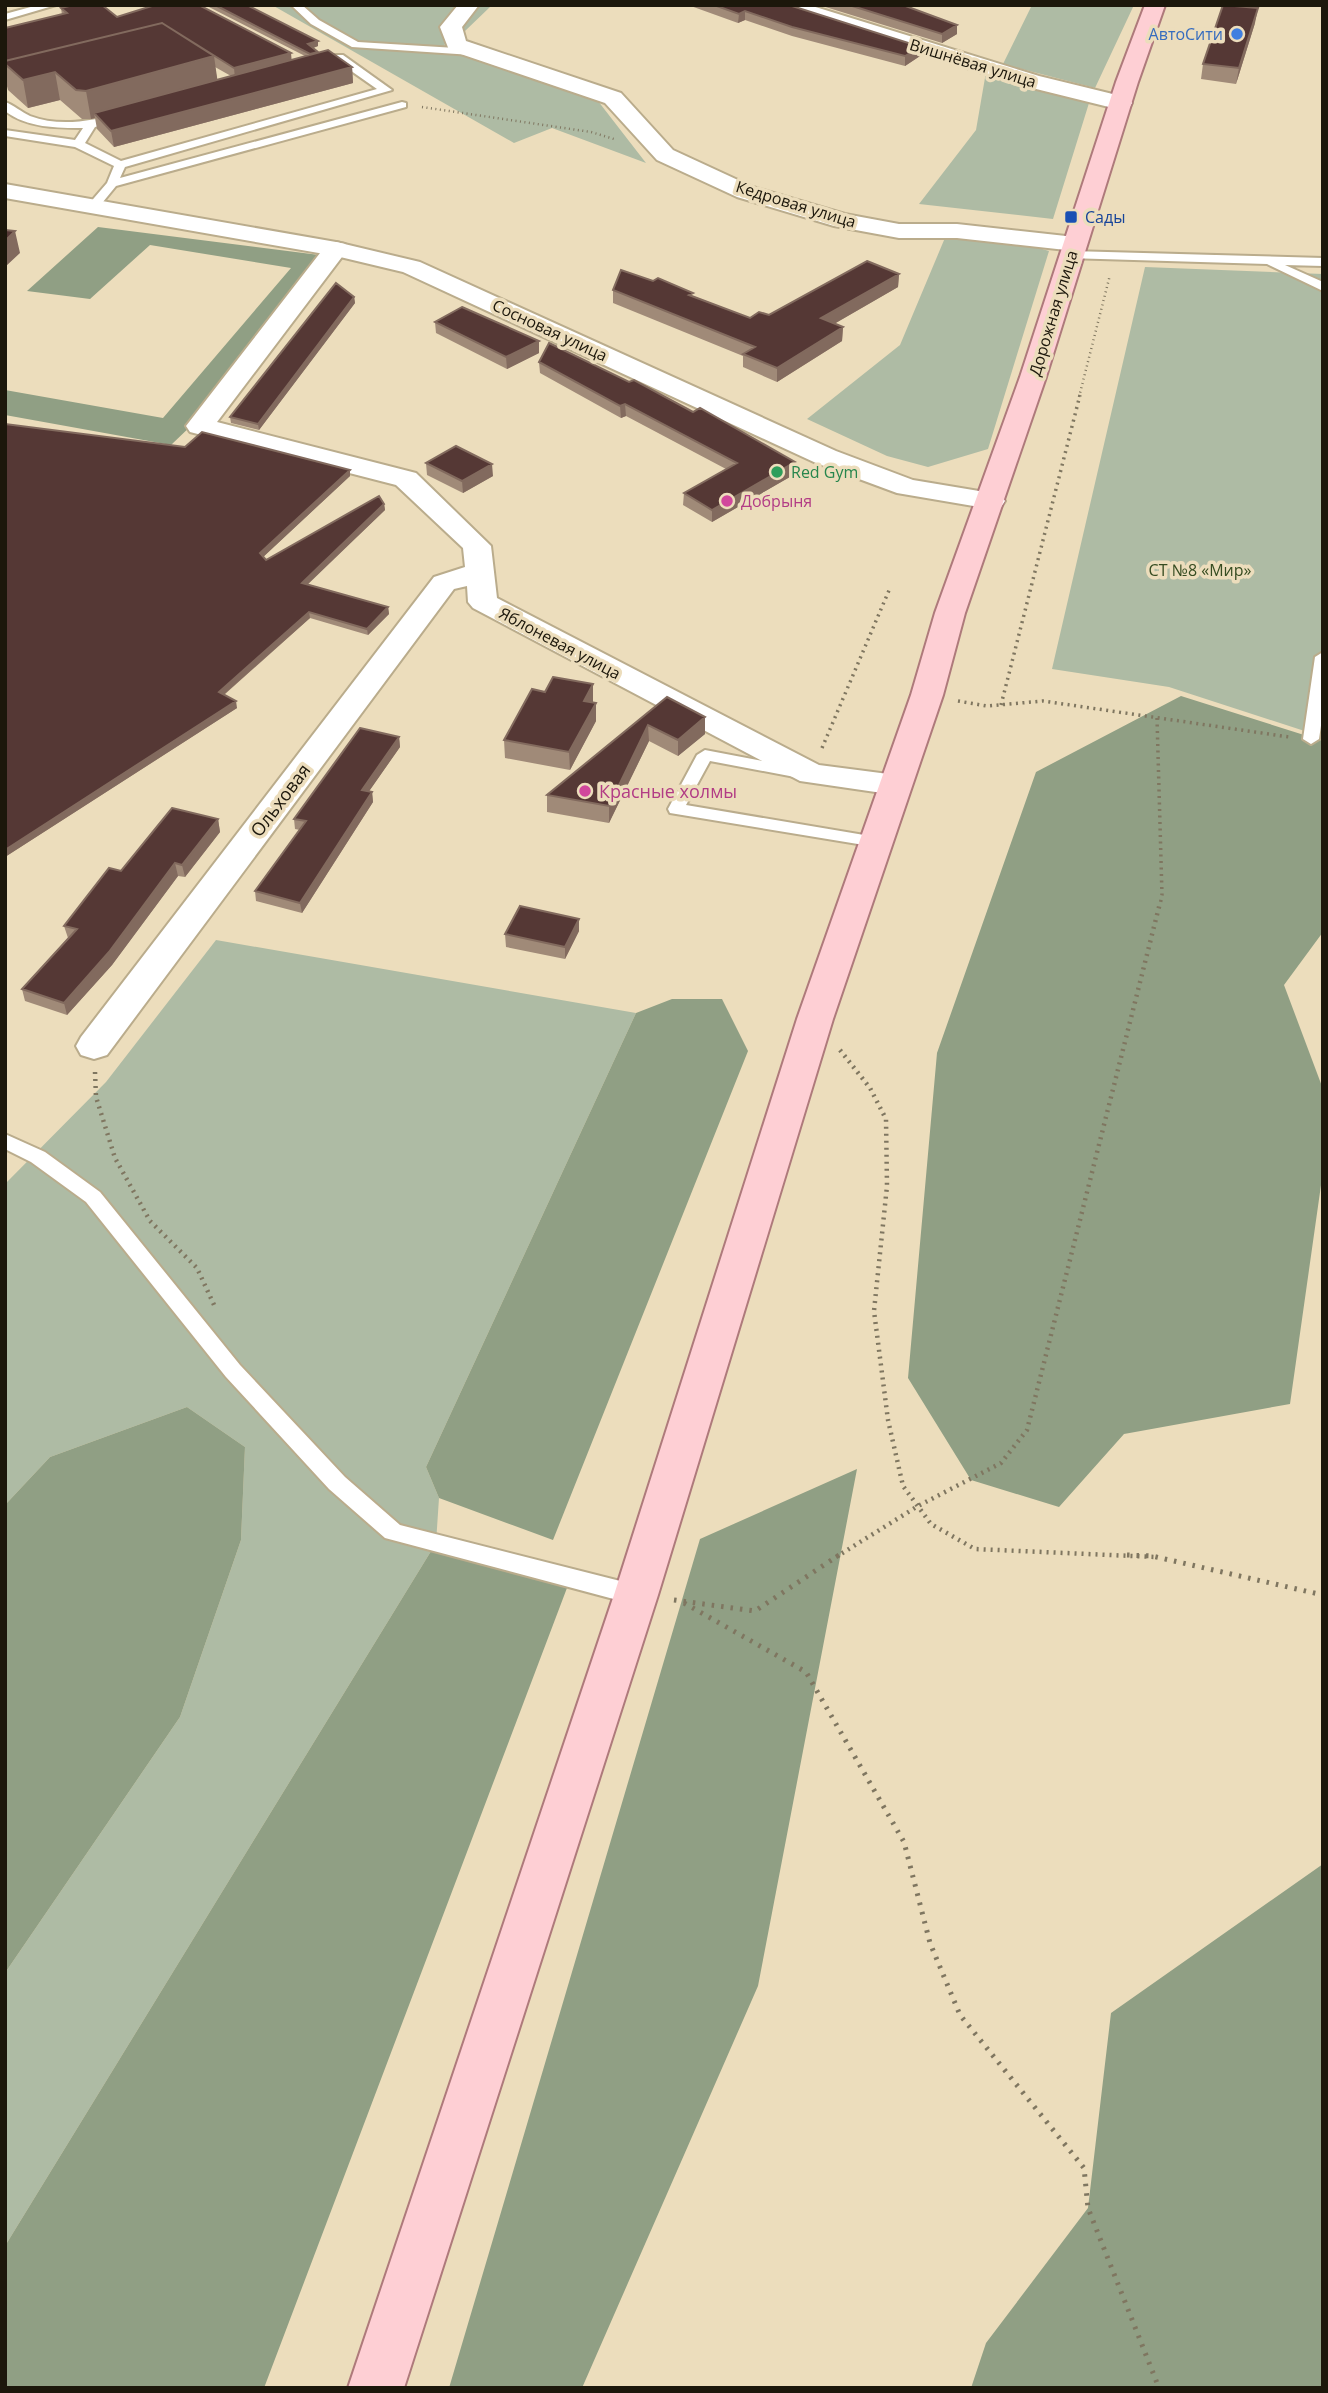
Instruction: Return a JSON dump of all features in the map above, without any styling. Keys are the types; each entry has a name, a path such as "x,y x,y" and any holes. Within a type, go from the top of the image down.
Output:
{"main road":[{"name":"Дорожная улица","path":"376,2388 658,1598 815,1020 897,785 950,613 991,501 1155,5"}],"street":[{"path":"469,5 451,27 457,45 472,52"},
{"name":"Вишнёвая улица","path":"787,5 1032,81 1121,103"},
{"name":"Кедровая улица","path":"472,52 613,98 665,155 746,192 842,221 899,231 957,231 1073,249"},
{"name":"Сосновая улица","path":"5,191 336,249 411,267 865,473 907,487 991,501"},
{"name":"Яблоневая улица","path":"336,249 200,426 406,479 477,546 483,602 811,774 897,785"},
{"name":"Ольховая","path":"94,1046 444,583 480,572"}],"lane":[{"path":"5,17 51,5"},
{"path":"296,5 315,22 356,45 472,52"},
{"path":"5,133 78,144 120,165 386,90 339,57 309,65"},
{"path":"5,104 12,111 37,122 91,125 130,114"},
{"path":"112,184 402,104"},
{"path":"78,144 91,125"},
{"path":"94,205 112,184 120,165"},
{"path":"1073,249 1115,256 1323,262"},
{"path":"1265,260 1323,288"},
{"path":"1311,739 1323,657"},
{"path":"811,774 705,755 676,809 876,842"},
{"path":"5,1141 38,1157 93,1197 221,1357 337,1483 393,1532 658,1598"}],"path":[{"path":"402,104 591,132 665,155"},
{"path":"1001,705 1115,256"},
{"path":"811,774 890,588"},
{"path":"926,695 987,706 1043,701 1311,739"},
{"path":"658,1598 755,1611 803,1577 918,1506 1001,1463 1027,1430 1161,895 1157,718"},
{"path":"815,1020 870,1088 886,1119 887,1186 874,1311 888,1420 904,1486 931,1524 975,1549 1152,1556 1323,1595"},
{"path":"94,1046 96,1097 116,1158 150,1221 197,1268 215,1304 221,1357"},
{"path":"658,1598 806,1672 904,1842 930,1943 960,2015 1084,2168 1087,2208 1159,2388"}],"green space":[{"path":"272,5 490,7 465,31 444,45 598,101 646,163 552,128 514,143"},
{"path":"1032,5 1134,5 1095,88 1003,64"},
{"path":"986,72 1089,103 1053,219 919,204 976,130"},
{"path":"98,227 327,256 194,423 171,445 5,415 5,390 163,418 291,268 150,245 90,299 27,291"},
{"path":"947,233 995,235 1049,251 988,449 928,467 887,456 807,419 900,345"},
{"name":"СТ №8 «Мир»","path":"1145,267 1323,274 1323,737 1169,687 1052,669"},
{"path":"1181,696 1323,741 1323,932 1284,985 1323,1089 1323,1171 1290,1404 1124,1434 1059,1507 971,1480 908,1378 937,1053 1036,772"},
{"path":"216,940 636,1013 426,1467 439,1498 436,1543 5,2246 5,1973 180,1717 241,1540 245,1447 187,1407 50,1457 5,1505 5,1184 106,1082"},
{"path":"672,999 722,999 748,1051 553,1540 439,1498 426,1467 636,1013"},
{"path":"187,1407 245,1447 241,1540 180,1717 5,1973 5,1505 50,1457"},
{"path":"857,1469 758,1986 582,2388 449,2388 700,1539"},
{"path":"436,1543 570,1580 264,2388 5,2388 5,2246"},
{"path":"1323,1864 1323,2388 971,2388 986,2343 1088,2208 1111,2013"}],"building":[{"path":"73,5 102,5 117,17 155,5 199,5 291,53 234,68 162,23 5,61 5,28 67,13 61,8"},
{"path":"215,5 247,5 318,41 308,44 318,52 310,54"},
{"path":"714,5 789,5 921,47 905,56 792,27 745,11 739,14"},
{"path":"849,5 903,5 957,25 942,34"},
{"path":"1223,5 1258,8 1239,68 1203,64"},
{"path":"162,23 214,56 86,91 76,90 55,72 23,80 5,64 5,61"},
{"path":"328,50 352,67 111,131 94,113"},
{"path":"5,230 15,231 5,241"},
{"path":"867,261 899,274 821,318 843,327 777,368 743,354 755,347 613,290 621,270 653,281 658,278 693,293 689,295 750,318 759,312 769,315"},
{"path":"336,283 354,297 258,424 230,417"},
{"path":"462,307 539,341 506,357 435,322"},
{"path":"549,343 629,382 634,380 693,412 700,408 795,462 712,510 684,493 737,463 625,404 620,406 539,362"},
{"path":"5,424 185,447 202,432 350,470 260,553 266,560 379,496 384,504 302,583 388,607 367,629 309,612 219,692 236,701 5,850"},
{"path":"456,446 492,464 462,481 426,463"},
{"name":"Красные холмы","path":"553,677 593,684 584,701 596,703 569,752 504,740 532,689 545,692"},
{"path":"667,697 705,717 678,740 648,725 609,806 547,795"},
{"path":"360,728 399,737 362,790 372,792 300,903 255,891 306,821 294,819"},
{"path":"172,808 218,819 182,865 175,863 109,952 64,1003 22,989 77,929 64,926 109,868 121,871"},
{"path":"520,906 579,919 565,947 505,934"}],"place":[{"name":"АвтоСити","path":"1237,34"},
{"name":"Сады","path":"1071,217"},
{"name":"Red Gym","path":"777,472"},
{"name":"Добрыня","path":"727,501"},
{"name":"Красные холмы","path":"585,791"}]}
